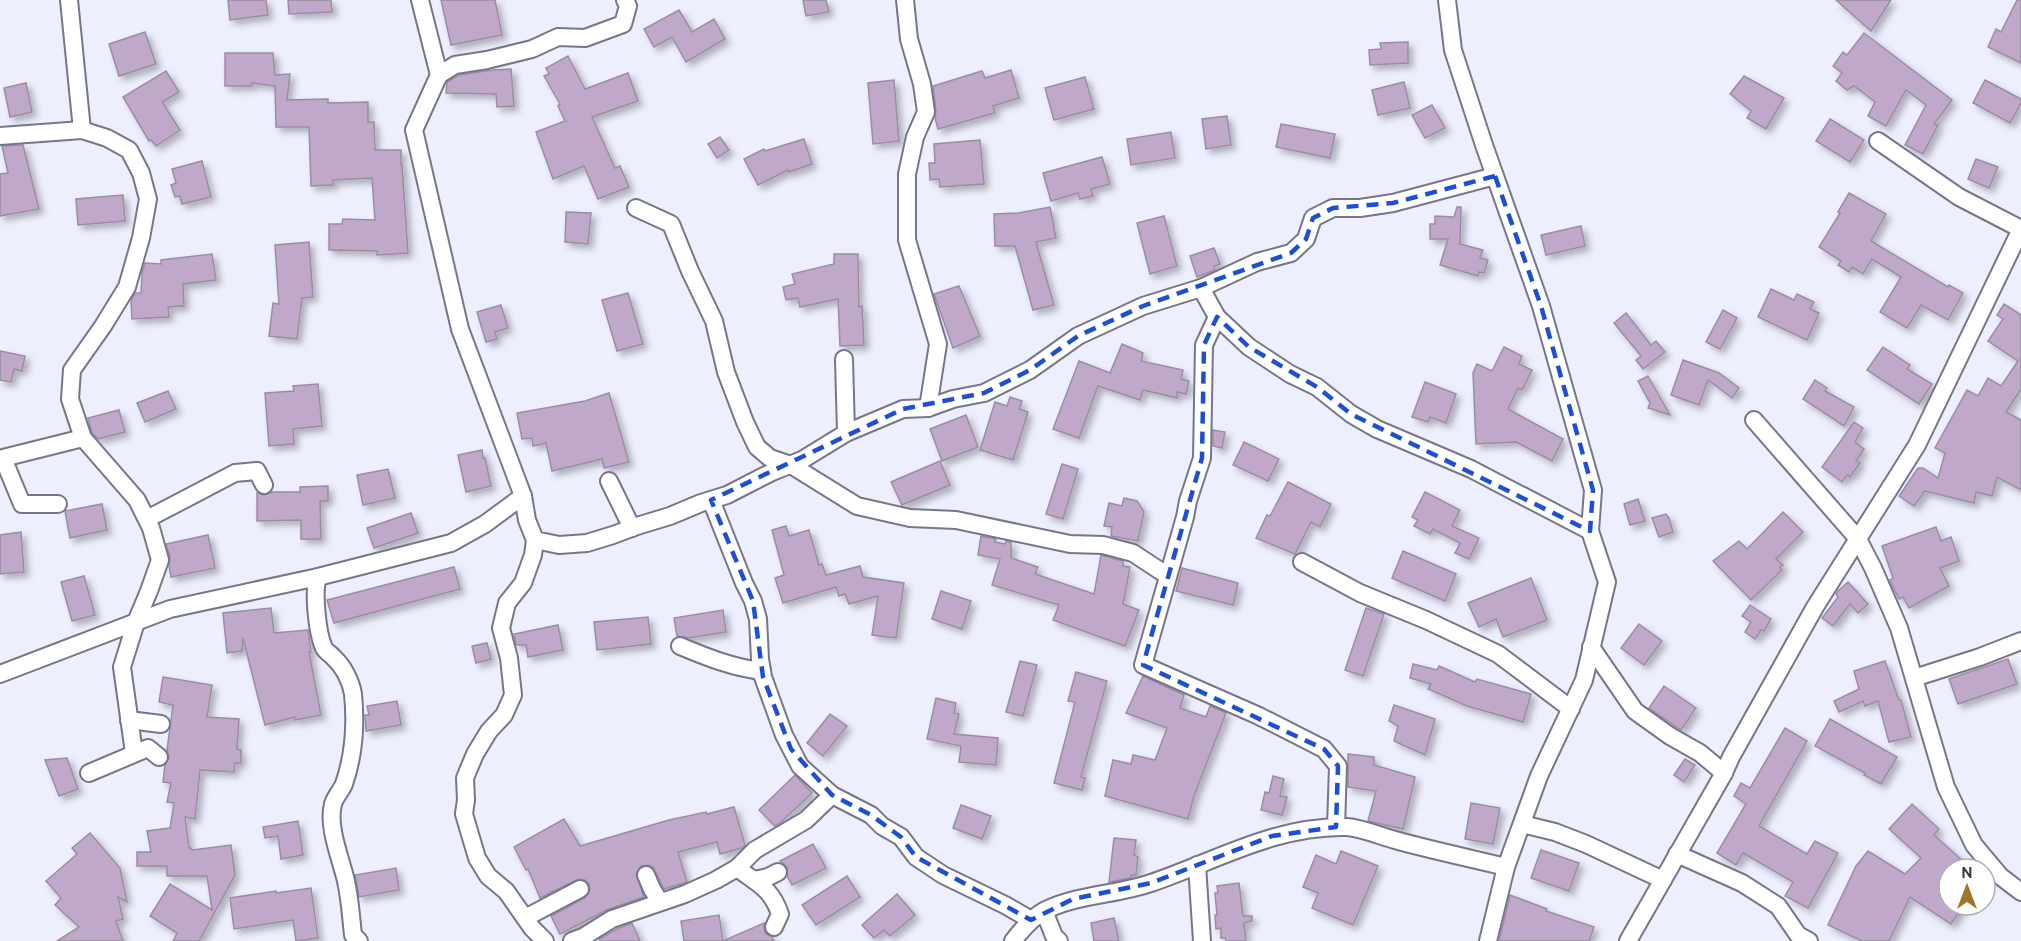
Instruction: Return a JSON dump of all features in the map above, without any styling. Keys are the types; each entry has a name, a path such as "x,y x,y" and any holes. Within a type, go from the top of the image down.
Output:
{"street":[{"path":"69,0 82,130"},
{"path":"420,0 439,75"},
{"path":"545,941 506,891 489,876 477,858 464,814 465,778 475,753 489,731 504,715 513,695 509,658 501,628 507,603 523,584 533,555 535,540 527,520 524,496 460,329 414,130 439,75 455,65 488,60 532,49 558,37 585,38 612,29 623,24 628,6 625,0"},
{"path":"905,0 909,39 922,84 926,112 915,137 907,174 907,240 938,344 928,408"},
{"path":"1448,0 1453,50 1541,306 1593,490 1590,531 1607,582 1584,680 1539,776 1506,867 1488,941"},
{"path":"0,136 82,130 107,138 129,150 141,173 148,199 141,238 127,287 72,370 70,399 83,438 137,501 151,528 160,560 136,622 122,667 134,753"},
{"path":"1628,941 1724,773 1799,635 1917,445 2021,229 1959,197 1878,141"},
{"path":"535,540 559,544 588,543 727,495 772,472 802,460 846,433 903,409 928,408 953,399 984,393 1030,370 1078,336 1143,306 1200,288 1257,262 1291,253 1306,239 1313,218 1333,207 1360,208 1393,203 1495,176"},
{"path":"636,208 671,224 714,321 726,372 749,430 757,447 770,459 790,465 857,506 910,518 956,520 1070,543 1103,544 1133,553 1168,576"},
{"path":"1200,288 1217,317 1249,347 1290,374 1317,387 1351,414 1377,429 1471,469 1590,531"},
{"path":"1217,317 1204,345 1202,458 1143,665 1259,716 1324,749 1338,766 1336,827"},
{"path":"844,359 846,433"},
{"path":"1754,420 1858,539 1899,628 1946,787 1974,845 2000,876 2021,892"},
{"path":"58,504 22,504 3,458 83,438"},
{"path":"147,519 235,473 257,471 264,485"},
{"path":"609,481 632,528"},
{"path":"0,674 170,609 318,577 451,543 485,524 524,496"},
{"path":"711,500 753,601 758,619 762,671 774,709 790,749 800,766 832,795 871,815 882,826 901,837 916,858 944,875 1005,905 1037,916 1059,941"},
{"path":"1302,562 1360,593 1426,620 1498,654 1571,709"},
{"path":"318,577 314,588 317,601 316,617 325,650 336,659 346,675 352,692 355,725 353,740 343,785 333,805 333,830 346,883 352,939"},
{"path":"1914,678 2021,641"},
{"path":"680,646 723,662 762,671"},
{"path":"1591,647 1635,711 1670,736 1700,753 1724,773"},
{"path":"129,720 161,724"},
{"path":"89,774 148,748 159,757"},
{"path":"572,941 612,919 685,894 716,880 737,868 755,850 806,820 832,795"},
{"path":"1522,824 1556,832 1663,879"},
{"path":"1013,941 1037,916 1073,899 1151,883 1272,836 1318,827 1350,827 1506,867"},
{"path":"1677,854 1742,883 1778,906 1798,935 1809,941"},
{"path":"1197,865 1202,941"},
{"path":"737,868 764,887 775,898 780,914 774,927"},
{"path":"754,880 768,878 778,872"},
{"path":"646,875 660,902"},
{"path":"525,918 580,889"}],"highlighted area":[{"path":"1495,176 1541,306 1593,490 1590,531 1351,414 1317,387 1249,347 1217,317 1204,345 1202,458 1143,665 1324,749 1338,766 1336,827 1272,836 1151,883 1073,899 1031,920 916,857 901,837 871,815 832,795 791,749 763,677 753,601 711,500 903,409 984,393 1030,370 1078,336 1143,306 1291,253 1306,239 1313,218 1333,208 1393,203"}],"building":[{"path":"228,0 266,0 268,15 230,20"},
{"path":"288,0 331,0 332,12 289,14"},
{"path":"441,0 495,0 502,35 451,45"},
{"path":"803,0 826,0 829,12 806,16"},
{"path":"1836,0 1891,0 1871,31"},
{"path":"2017,0 2021,0 2021,63 1988,47 1996,29 2001,32"},
{"path":"679,10 692,32 714,19 725,39 686,62 672,37 654,47 644,29"},
{"path":"145,32 156,64 119,76 109,44"},
{"path":"1864,33 1952,100 1934,124 1938,125 1923,154 1905,145 1926,105 1906,90 1886,126 1868,116 1875,102 1854,86 1847,90 1836,81 1842,73 1833,66 1843,52 1847,55"},
{"path":"1408,42 1408,63 1370,65 1369,50 1381,49 1380,43"},
{"path":"225,53 273,53 275,75 290,74 287,100 328,99 328,103 368,102 368,122 374,122 375,150 401,150 408,253 377,255 377,251 329,250 329,224 342,224 343,219 375,220 372,178 333,180 333,185 311,186 309,127 276,127 275,86 252,83 251,86 225,86"},
{"path":"568,56 585,89 628,73 638,101 592,117 615,168 620,166 629,187 598,199 584,166 553,179 536,132 565,121 558,106 560,104 544,76 549,74 546,68"},
{"path":"511,69 514,106 497,107 496,94 446,93 447,82 459,75"},
{"path":"1011,70 1019,98 993,106 995,113 938,129 933,86 982,71 985,78"},
{"path":"166,71 179,92 162,102 180,130 156,146 151,140 149,141 123,97"},
{"path":"1744,76 1784,98 1766,129 1747,118 1751,111 1730,94"},
{"path":"1085,77 1094,109 1054,120 1045,88"},
{"path":"894,80 899,141 873,144 868,83"},
{"path":"1985,80 2021,99 2010,123 1973,103"},
{"path":"1404,82 1410,108 1378,115 1372,90"},
{"path":"26,83 32,112 10,117 4,88"},
{"path":"1432,105 1445,128 1425,138 1412,115"},
{"path":"1227,116 1231,145 1206,149 1202,119"},
{"path":"1830,119 1864,140 1850,162 1816,141"},
{"path":"1281,124 1335,134 1330,158 1276,147"},
{"path":"1171,132 1175,158 1131,165 1127,139"},
{"path":"720,137 729,150 717,158 708,144"},
{"path":"804,139 812,164 789,172 788,170 758,185 744,159 764,149 765,151"},
{"path":"980,140 984,184 940,187 939,179 930,180 929,163 935,163 934,144"},
{"path":"23,145 39,209 0,216 0,174 8,173 2,146"},
{"path":"1102,157 1110,184 1091,189 1093,196 1080,199 1078,193 1051,201 1043,173"},
{"path":"1976,159 1998,167 1989,188 1968,179"},
{"path":"202,161 211,197 182,204 180,196 175,197 171,185 176,183 172,169"},
{"path":"1849,193 1886,214 1871,241 1948,287 1949,285 1963,293 1948,320 1921,305 1907,328 1880,312 1901,277 1872,259 1863,274 1852,267 1849,272 1838,265 1841,261 1819,247 1840,213 1838,212"},
{"path":"123,195 125,221 78,225 76,199"},
{"path":"1050,207 1056,238 1036,242 1054,305 1033,310 1015,246 995,246 994,214 1018,213"},
{"path":"1457,207 1461,207 1460,244 1483,250 1480,258 1488,260 1484,273 1479,272 1478,276 1440,265 1448,239 1430,239 1430,224 1435,224 1435,216 1454,217"},
{"path":"566,212 591,213 588,244 565,242"},
{"path":"1164,216 1177,266 1150,274 1137,223"},
{"path":"1581,226 1585,246 1546,255 1541,235"},
{"path":"309,242 313,297 302,298 297,339 269,336 273,303 279,304 275,245"},
{"path":"1214,248 1220,264 1214,266 1215,270 1197,277 1190,256"},
{"path":"212,254 216,280 183,284 184,306 168,307 169,317 132,319 131,301 135,293 141,293 145,263 161,264 161,260"},
{"path":"834,254 858,254 859,307 862,306 864,345 840,346 838,299 800,307 798,298 786,300 783,287 795,284 792,274 834,264"},
{"path":"959,286 980,336 953,348 934,294"},
{"path":"1771,289 1794,300 1797,294 1814,302 1810,309 1819,313 1807,340 1758,317"},
{"path":"628,293 643,344 617,351 602,300"},
{"path":"2004,304 2021,315 2021,389 2006,412 2021,420 2021,490 1997,477 1992,496 1976,492 1974,503 1925,491 1914,506 1899,496 1918,468 1923,468 1938,478 1945,453 1935,448 1967,390 1978,396 1988,378 2001,386 2018,361 1988,341 2003,319 1997,315"},
{"path":"501,305 508,328 495,332 497,339 486,342 477,312"},
{"path":"1723,310 1737,318 1720,349 1706,342"},
{"path":"1626,313 1651,345 1656,341 1665,352 1643,369 1636,360 1641,356 1614,323"},
{"path":"1122,344 1143,353 1141,361 1183,370 1181,379 1189,381 1186,394 1177,392 1177,398 1143,390 1140,400 1098,386 1079,438 1053,429 1079,361 1110,373"},
{"path":"1504,347 1522,356 1519,364 1532,370 1522,390 1518,388 1508,409 1563,439 1552,461 1516,442 1476,444 1473,373 1477,364 1492,371"},
{"path":"1883,347 1910,365 1907,369 1932,384 1919,404 1867,370"},
{"path":"0,351 25,356 22,371 14,369 11,382 0,380"},
{"path":"1683,360 1719,373 1739,388 1732,398 1708,380 1699,405 1671,395"},
{"path":"1648,376 1670,415 1648,408 1650,403 1638,381"},
{"path":"1815,380 1827,388 1825,391 1854,407 1844,426 1803,399"},
{"path":"1425,382 1456,394 1446,423 1430,417 1428,422 1412,417"},
{"path":"318,384 322,426 293,429 294,444 269,446 265,393 294,391 293,386"},
{"path":"168,391 176,409 145,422 137,403"},
{"path":"609,393 629,462 604,468 602,459 552,471 546,443 533,446 532,438 522,439 517,413 585,401"},
{"path":"1010,397 1022,401 1019,409 1028,412 1013,460 980,450 995,402 1007,406"},
{"path":"119,410 125,432 98,439 92,433 88,418"},
{"path":"966,415 978,447 942,461 930,429"},
{"path":"1854,422 1863,428 1855,442 1864,449 1856,461 1860,463 1850,477 1847,475 1842,482 1822,467"},
{"path":"1213,430 1225,432 1222,448 1213,446"},
{"path":"1244,442 1279,459 1268,481 1233,465"},
{"path":"482,450 491,486 466,492 458,455"},
{"path":"940,461 950,485 902,505 891,482"},
{"path":"1062,464 1078,469 1063,519 1046,514"},
{"path":"388,469 395,498 363,505 357,475"},
{"path":"1288,482 1331,504 1320,527 1311,522 1295,554 1256,538 1267,515 1270,516"},
{"path":"328,486 328,501 320,501 321,539 301,539 301,520 257,521 257,493 264,495 272,492 300,492 300,487"},
{"path":"1425,492 1460,510 1452,526 1479,538 1469,559 1455,553 1460,543 1433,529 1430,534 1414,526 1418,520 1412,517"},
{"path":"1124,498 1137,501 1144,512 1138,541 1111,536 1112,527 1104,526 1109,503 1122,506"},
{"path":"1638,499 1645,521 1630,525 1624,504"},
{"path":"102,504 107,530 70,538 65,511"},
{"path":"1783,512 1803,532 1776,559 1783,565 1780,567 1782,570 1751,600 1713,561 1739,541 1747,549"},
{"path":"411,513 418,533 374,548 367,528"},
{"path":"1666,514 1673,532 1659,537 1652,518"},
{"path":"786,526 789,536 809,530 819,565 822,564 826,575 860,566 863,577 904,583 896,638 872,635 878,596 849,604 845,594 839,596 836,587 783,603 775,578 784,575 772,530"},
{"path":"1936,527 1941,541 1951,537 1959,561 1940,568 1949,586 1909,608 1903,597 1899,599 1893,587 1890,580 1893,578 1882,546"},
{"path":"21,532 24,572 0,574 0,535"},
{"path":"208,535 215,568 171,577 170,557 166,544"},
{"path":"981,536 996,539 995,542 1005,544 1006,541 1011,542 1011,558 1038,567 1035,574 1094,594 1101,555 1123,561 1123,566 1130,567 1123,604 1139,610 1125,646 1053,620 1059,605 992,585 1000,559 978,555"},
{"path":"1403,551 1456,574 1445,601 1392,578"},
{"path":"454,567 460,589 334,623 327,600"},
{"path":"1182,568 1238,583 1233,605 1176,591"},
{"path":"84,576 95,615 72,621 61,582"},
{"path":"1531,578 1547,620 1503,637 1496,619 1479,627 1468,603"},
{"path":"1848,582 1868,604 1858,613 1850,604 1833,626 1822,618 1838,597 1836,594 1838,591"},
{"path":"941,591 971,601 962,629 932,619"},
{"path":"1750,605 1771,619 1764,631 1761,630 1755,639 1745,632 1751,622 1742,616"},
{"path":"271,608 274,633 308,630 311,652 309,652 321,715 295,720 295,717 265,725 243,638 242,651 227,653 223,613"},
{"path":"1366,608 1384,614 1363,676 1345,670"},
{"path":"723,610 726,632 688,638 677,636 674,618"},
{"path":"648,617 651,644 597,650 594,622"},
{"path":"1639,624 1662,641 1644,665 1621,648"},
{"path":"558,625 563,650 528,657 526,645 516,645 514,634"},
{"path":"487,643 491,659 476,663 472,646"},
{"path":"2008,659 2017,684 1958,704 1949,679"},
{"path":"1020,661 1037,665 1023,716 1006,712"},
{"path":"1885,661 1899,700 1901,700 1911,737 1889,742 1878,701 1865,706 1863,701 1839,712 1834,701 1859,689 1854,671"},
{"path":"1413,664 1437,670 1439,666 1475,682 1477,679 1531,694 1523,722 1467,706 1428,689 1431,684 1410,678"},
{"path":"1076,672 1107,681 1081,777 1085,778 1082,790 1054,783 1075,702 1068,701"},
{"path":"1143,676 1184,695 1180,708 1206,717 1210,706 1226,713 1194,796 1188,819 1105,796 1113,760 1131,764 1133,755 1155,760 1167,728 1126,713"},
{"path":"163,677 212,685 207,717 239,719 237,749 241,750 241,763 235,763 234,772 200,770 195,819 185,817 189,848 192,850 231,845 235,875 199,941 173,941 177,933 150,916 170,884 212,910 207,876 167,876 167,866 137,866 137,852 151,852 147,831 170,828 174,803 167,802 171,783 163,782 165,765 169,758 167,750 173,705 159,702"},
{"path":"1664,686 1696,708 1681,730 1649,708"},
{"path":"936,698 956,703 954,713 959,714 954,734 998,738 996,765 959,762 961,746 927,739"},
{"path":"397,701 401,725 366,731 365,715 369,715 367,706"},
{"path":"1394,705 1435,719 1425,755 1394,741 1398,726 1389,721"},
{"path":"830,714 847,726 823,756 807,743"},
{"path":"1830,719 1897,757 1881,784 1815,746"},
{"path":"1785,728 1807,741 1759,826 1807,854 1815,841 1838,853 1808,908 1785,896 1793,882 1743,853 1736,865 1717,853 1746,804 1734,796 1741,783 1750,788"},
{"path":"1348,754 1374,757 1374,765 1415,777 1403,829 1368,821 1376,791 1348,787"},
{"path":"67,758 78,789 59,796 45,760"},
{"path":"1685,759 1695,765 1684,782 1674,775"},
{"path":"795,775 812,793 775,826 759,810"},
{"path":"1273,776 1284,779 1280,796 1287,797 1282,815 1261,810 1265,792 1269,793"},
{"path":"1471,803 1500,808 1493,844 1465,839"},
{"path":"1912,804 1939,829 1934,835 1959,857 1937,857 1937,915 1910,897 1889,941 1862,941 1828,925 1856,866 1868,851 1905,874 1921,858 1889,829"},
{"path":"961,805 991,816 982,839 953,828"},
{"path":"734,807 745,845 742,848 720,854 717,842 678,852 687,882 664,889 653,867 641,866 636,874 644,897 609,909 560,934 551,916 585,898 590,890 589,884 585,880 576,880 540,898 528,869 526,870 514,847 564,819 580,846 669,820"},
{"path":"298,821 303,855 281,859 278,836 265,838 263,827"},
{"path":"90,833 120,868 127,902 118,897 123,919 116,921 123,941 57,941 79,927 55,905 61,898 46,881 77,854 72,848"},
{"path":"1114,838 1136,840 1134,855 1138,857 1136,875 1109,882"},
{"path":"813,844 826,868 792,885 787,876 787,867 780,861"},
{"path":"1541,850 1579,863 1569,891 1531,878"},
{"path":"1341,851 1378,866 1353,925 1312,908 1318,893 1303,887 1316,855 1336,864"},
{"path":"396,868 399,890 359,897 355,875"},
{"path":"847,876 860,897 816,925 802,905"},
{"path":"1239,883 1243,916 1252,916 1252,921 1244,923 1246,941 1226,941 1225,938 1221,938 1221,928 1216,929 1215,893 1218,893 1217,886"},
{"path":"311,888 318,938 296,941 293,920 234,929 230,898"},
{"path":"897,894 915,915 890,936 884,930 874,938 862,925"},
{"path":"1510,895 1547,909 1546,911 1594,927 1589,941 1499,941"},
{"path":"719,915 723,941 684,941 681,921"},
{"path":"1940,917 1956,917 1951,924"},
{"path":"1114,918 1119,941 1094,941 1091,923"},
{"path":"632,923 640,941 600,941 599,939"},
{"path":"764,923 765,933 774,941 723,941"}]}
